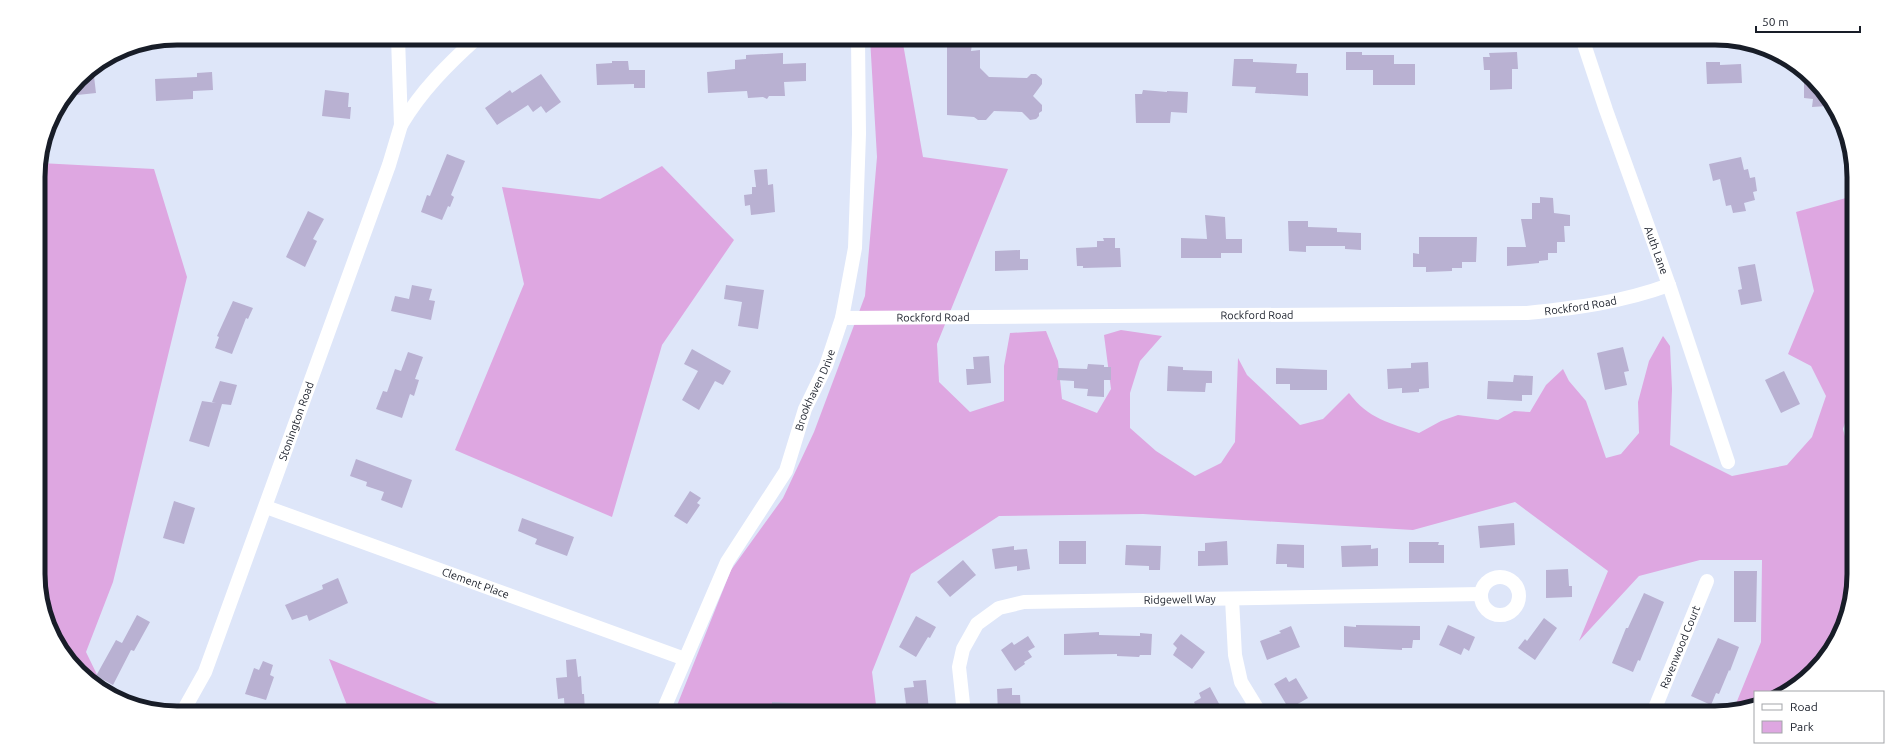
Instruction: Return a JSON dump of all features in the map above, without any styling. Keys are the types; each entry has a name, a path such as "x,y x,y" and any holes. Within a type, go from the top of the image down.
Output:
{"street":[{"name":"Stonington Road","path":"398,45 401,125"},
{"name":"Stonington Road","path":"186,706 205,672 266,508 389,165 401,125 419,98 453,60 470,45"},
{"name":"Brookhaven Drive","path":"665,706 727,562 786,472 805,409 826,366 842,318 855,248 859,134 858,45"},
{"name":"Auth Lane","path":"1584,45 1606,110 1669,284 1728,462"},
{"name":"Rockford Road","path":"842,318 1527,313 1592,306 1645,294 1669,284"},
{"name":"Clement Place","path":"266,508 685,659"},
{"name":"Ravenwood Court","path":"1656,706 1707,581"},
{"name":"Ridgewell Way","path":"963,706 959,667 963,649 977,624 999,608 1024,602 1481,594"},
{"path":"1232,599 1236,662 1241,682 1256,706"}],"green space":[{"path":"870,45 903,45 923,157 1008,169 937,344 939,382 970,412 1004,401 1004,366 1010,333 1046,331 1058,361 1062,399 1097,413 1111,389 1104,335 1121,330 1162,336 1140,361 1130,393 1130,428 1156,451 1195,476 1221,463 1235,442 1238,358 1247,375 1300,425 1323,419 1349,393 1364,409 1380,419 1419,433 1441,421 1458,415 1498,420 1514,411 1530,412 1546,385 1563,369 1569,381 1586,401 1606,458 1621,454 1639,433 1638,402 1649,361 1663,336 1670,346 1672,389 1670,445 1732,476 1787,465 1812,437 1826,396 1811,366 1788,354 1814,291 1796,212 1847,198 1847,417 1843,429 1847,444 1847,582 1840,616 1829,640 1820,654 1795,679 1775,691 1754,691 1754,700 1736,704 1761,642 1762,560 1700,560 1639,576 1579,641 1608,571 1515,502 1413,530 1143,514 999,516 911,574 872,672 876,706 677,706 731,570 783,498 814,432 865,296 877,157"},
{"path":"46,163 154,169 187,277 113,582 86,652 100,681 78,661 67,647 52,616 46,591"},
{"path":"662,166 734,240 662,345 612,517 455,450 524,284 502,187 600,199"},
{"path":"329,659 444,706 347,706"}],"building":[{"path":"972,45 971,51 980,50 980,68 989,77 1027,78 1031,74 1036,74 1042,79 1042,84 1033,96 1042,105 1042,111 1039,113 1039,116 1036,119 1030,120 1022,112 994,111 986,120 978,120 974,117 947,115 947,46"},
{"path":"1346,52 1362,52 1362,55 1394,55 1394,64 1415,64 1415,85 1373,85 1373,70 1346,70"},
{"path":"1517,52 1518,69 1512,69 1512,89 1490,90 1490,70 1484,70 1483,57 1490,57 1489,53"},
{"path":"783,53 783,64 806,63 806,81 784,82 785,96 769,96 767,99 763,97 748,98 747,91 708,93 707,72 735,69 735,60 746,59 746,55"},
{"path":"1234,59 1253,59 1253,62 1297,64 1296,73 1308,73 1308,96 1255,93 1256,87 1232,86"},
{"path":"612,61 628,61 629,70 645,70 645,88 634,88 634,84 597,85 596,64 612,63"},
{"path":"1706,62 1720,62 1720,65 1741,64 1742,83 1707,84"},
{"path":"212,72 213,90 193,91 193,99 156,101 155,79 197,77 197,73"},
{"path":"541,74 561,102 546,113 541,106 533,112 528,105 497,125 485,108 510,90 512,93"},
{"path":"94,75 96,93 73,95"},
{"path":"1804,80 1820,97 1826,106 1812,107 1813,99 1804,98"},
{"path":"325,90 349,93 348,107 351,107 350,119 322,116"},
{"path":"1143,90 1188,92 1187,113 1171,112 1170,123 1136,123 1135,94 1142,94"},
{"path":"447,154 465,161 451,195 454,197 442,220 421,212 427,195 430,196"},
{"path":"1741,157 1744,170 1748,169 1750,178 1755,177 1757,191 1753,192 1755,200 1744,203 1746,211 1733,213 1731,205 1726,206 1720,179 1713,181 1709,164"},
{"path":"767,169 768,185 773,184 775,212 751,215 750,205 745,206 744,195 752,194 752,187 756,187 754,170"},
{"path":"1540,197 1553,198 1554,213 1570,215 1570,226 1564,226 1565,242 1557,242 1557,253 1548,253 1548,260 1539,261 1539,263 1507,266 1507,247 1526,247 1521,219 1532,219 1532,203 1540,203"},
{"path":"308,211 324,219 313,239 317,241 305,267 286,257"},
{"path":"1205,215 1225,217 1226,239 1242,239 1242,253 1221,253 1221,258 1181,258 1181,238 1207,239"},
{"path":"1288,221 1308,221 1308,227 1337,228 1337,232 1361,233 1361,250 1345,249 1345,246 1306,246 1306,252 1289,251"},
{"path":"1419,237 1477,237 1476,262 1462,262 1462,268 1452,268 1452,271 1426,272 1426,267 1413,267 1413,253 1419,254"},
{"path":"1103,238 1115,238 1115,248 1120,248 1121,267 1083,268 1083,266 1077,266 1076,248 1097,247 1097,241 1104,241"},
{"path":"1020,250 1020,259 1028,259 1028,270 995,271 995,251"},
{"path":"1755,264 1762,301 1741,305 1738,290 1742,289 1738,267"},
{"path":"412,285 432,289 429,300 435,301 431,320 391,311 395,296 409,299"},
{"path":"726,285 764,290 758,329 738,326 742,302 724,299"},
{"path":"233,301 253,308 248,319 246,318 232,354 215,348 219,337 217,336"},
{"path":"1623,347 1629,371 1624,372 1627,385 1605,390 1597,353"},
{"path":"692,349 731,371 723,385 715,381 699,410 682,400 698,371 684,364"},
{"path":"408,352 423,357 415,379 419,380 414,396 410,394 402,418 376,409 383,391 387,392 395,369 401,371"},
{"path":"989,356 991,383 967,385 966,369 974,369 973,357"},
{"path":"1428,362 1429,388 1419,389 1419,392 1402,393 1402,388 1388,389 1387,369 1411,368 1411,363"},
{"path":"1088,364 1111,367 1111,380 1104,380 1104,397 1087,396 1088,389 1074,388 1074,381 1057,380 1058,368 1087,369"},
{"path":"1168,366 1183,367 1183,370 1212,371 1212,383 1206,383 1205,392 1167,391"},
{"path":"1276,368 1327,370 1327,390 1290,390 1290,384 1276,384"},
{"path":"1784,371 1800,404 1781,413 1765,380"},
{"path":"1514,375 1533,376 1532,395 1522,395 1522,401 1487,399 1488,381 1513,382"},
{"path":"220,381 237,385 231,405 222,404 209,447 189,441 202,401 216,403 212,402"},
{"path":"356,459 412,480 402,508 381,500 384,492 366,486 367,482 350,476"},
{"path":"690,491 701,498 697,503 700,505 687,524 674,516"},
{"path":"174,501 195,508 184,544 163,538"},
{"path":"522,518 574,537 567,556 535,544 537,539 518,531"},
{"path":"1514,523 1515,545 1480,548 1478,526"},
{"path":"1059,541 1086,541 1086,564 1059,564"},
{"path":"1227,541 1228,565 1198,566 1198,551 1205,551 1205,543"},
{"path":"1409,542 1439,542 1438,545 1444,545 1444,563 1409,563"},
{"path":"1277,544 1304,545 1304,568 1287,567 1287,564 1276,564"},
{"path":"1126,545 1161,546 1160,570 1149,570 1149,566 1125,565"},
{"path":"1371,545 1371,549 1378,548 1378,566 1342,567 1341,546"},
{"path":"1014,546 1014,550 1027,549 1030,569 1017,571 1017,566 995,569 992,549"},
{"path":"963,560 976,575 950,597 937,582"},
{"path":"1568,569 1569,586 1572,586 1572,597 1546,598 1546,570"},
{"path":"1734,571 1757,571 1756,622 1734,622"},
{"path":"338,578 348,603 309,621 307,615 292,620 285,605 323,589 322,585"},
{"path":"1644,593 1664,602 1640,661 1638,660 1633,672 1612,663 1626,628 1628,628"},
{"path":"137,615 150,622 134,651 131,650 113,685 96,676 116,640 122,643"},
{"path":"916,616 936,627 916,657 899,647"},
{"path":"1544,618 1557,628 1535,660 1518,648 1525,639 1527,641"},
{"path":"1356,625 1420,626 1420,640 1413,640 1412,648 1402,648 1402,650 1344,647 1344,626 1356,627"},
{"path":"1448,625 1475,637 1469,651 1464,648 1461,655 1439,645"},
{"path":"1291,626 1300,647 1267,660 1260,641 1281,633 1279,631"},
{"path":"1099,632 1099,635 1140,636 1140,633 1152,634 1151,655 1140,655 1139,657 1117,656 1117,654 1064,655 1064,634"},
{"path":"1181,634 1205,652 1192,669 1173,655 1177,648 1173,644"},
{"path":"1028,636 1035,647 1028,651 1032,657 1024,662 1025,664 1015,671 1001,650 1012,642 1014,645"},
{"path":"1718,638 1739,647 1719,694 1716,693 1711,705 1691,696"},
{"path":"576,659 578,677 581,676 585,706 565,706 564,698 558,699 556,678 567,677 566,660"},
{"path":"263,661 273,665 270,675 274,677 266,700 245,694 254,668 259,670"},
{"path":"1286,677 1289,682 1296,678 1308,698 1294,706 1287,706 1274,684"},
{"path":"926,680 929,706 906,706 904,688 914,687 913,681"},
{"path":"1210,687 1220,706 1196,706 1194,702 1201,698 1199,693"},
{"path":"1012,688 1012,695 1020,695 1021,706 998,706 997,689"},
{"path":"772,702 812,704 812,706 772,706"}]}
